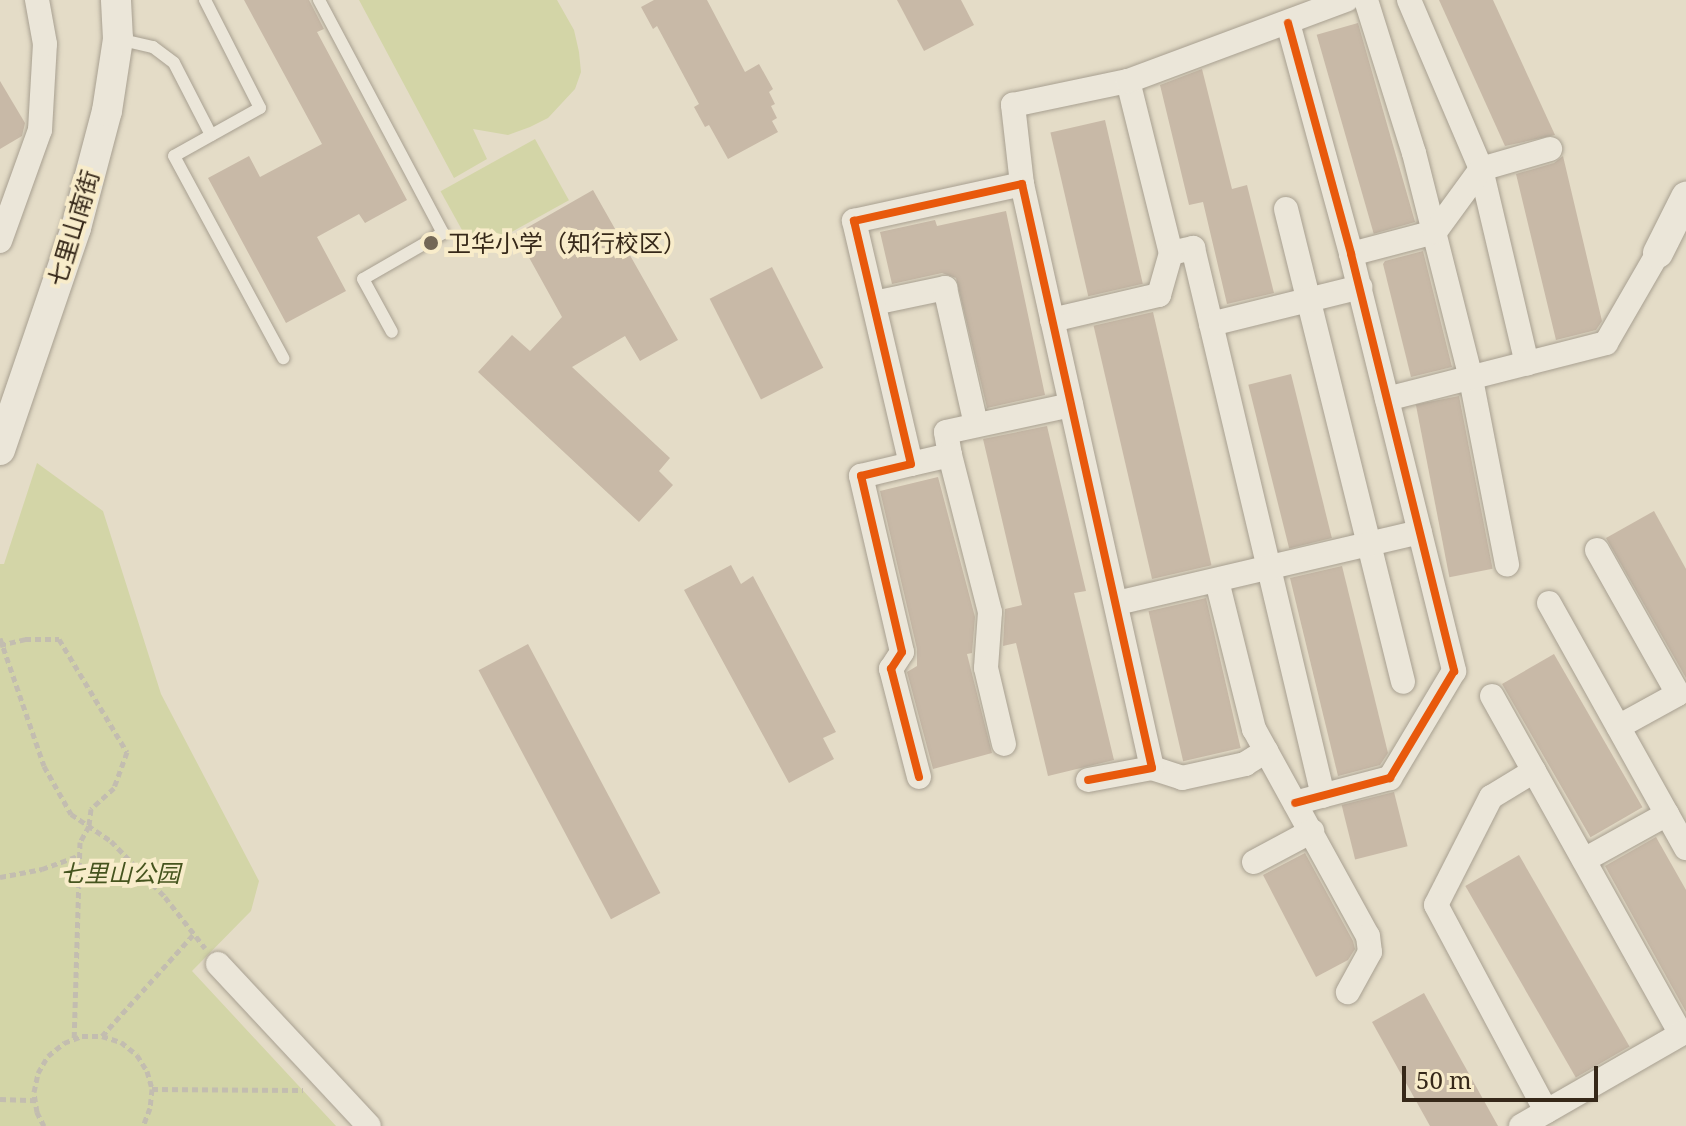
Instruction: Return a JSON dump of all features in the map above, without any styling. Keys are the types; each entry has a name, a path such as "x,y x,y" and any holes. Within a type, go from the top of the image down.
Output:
{"street":[{"path":"0,241 40,130 45,44 37,0"},
{"name":"七里山南街","path":"0,450 76,228 107,111 118,39 116,0"},
{"path":"1152,768 1022,184 1013,105 1128,81 1346,0"},
{"path":"1366,0 1435,232 1471,379 1507,565"},
{"path":"1409,0 1481,169 1527,364"},
{"path":"1288,23 1360,287 1454,671 1390,778 1295,803"},
{"path":"1052,320 1159,295 1171,253 1128,81"},
{"path":"1351,254 1435,232 1481,169 1550,149"},
{"path":"911,464 854,221 1022,184"},
{"path":"1387,399 1606,343 1686,197"},
{"path":"1286,209 1403,682"},
{"path":"1171,253 1193,248 1323,796"},
{"path":"1211,324 1360,287"},
{"path":"874,303 945,288 976,425"},
{"path":"1004,744 986,668 990,612 946,432 1071,405"},
{"path":"919,777 891,669 902,652 861,476 950,455"},
{"path":"1117,603 1420,532"},
{"path":"1597,550 1678,694 1618,727"},
{"path":"1217,581 1254,729 1368,936 1370,952 1348,992"},
{"path":"1549,603 1686,848"},
{"path":"1492,696 1684,1033 1521,1126"},
{"path":"1088,780 1152,768 1182,778 1245,764 1266,751"},
{"path":"1534,771 1491,797 1436,905 1546,1111"},
{"path":"1584,860 1667,814"},
{"path":"1254,862 1312,831"},
{"path":"218,964 369,1126"}],"lane":[{"path":"205,0 260,108 174,156 283,358"},
{"path":"319,0 443,233 363,279 392,332"},
{"path":"118,39 153,47 174,63 211,135"}],"path":[{"path":"74,1040 77,856 80,842 89,826 91,809 114,788 127,752 59,639 0,642 44,766 71,814 89,826 122,852 165,897 218,964"},
{"path":"0,877 42,869 77,856"},
{"path":"102,1036 194,934"},
{"path":"44,1126 36,1100 38,1073 48,1056 74,1040 102,1036 121,1042 137,1055 147,1071 152,1089 150,1108 143,1126"},
{"path":"152,1089 335,1090"},
{"path":"0,1099 36,1100"}],"green space":[{"path":"359,0 557,0 574,30 579,52 581,72 575,89 548,118 530,127 508,135 473,129 487,159 454,178"},
{"path":"535,139 569,200 474,253 441,191"},
{"name":"七里山公园","path":"37,463 103,511 161,694 259,881 251,911 192,971 336,1126 0,1126 0,564 4,564"}],"building":[{"path":"244,0 309,0 324,29 317,32 407,200 365,223 359,214 317,237 346,291 286,323 208,178 249,156 260,177 322,144"},
{"path":"654,0 707,0 745,72 759,64 773,89 769,92 777,118 772,121 778,132 728,159 709,125 705,127 694,107 699,104 657,26 653,29 641,7"},
{"path":"897,0 961,0 974,25 924,51"},
{"path":"1439,0 1493,0 1555,135 1505,146"},
{"path":"1358,23 1415,222 1374,234 1317,35"},
{"path":"1202,69 1232,189 1247,185 1274,293 1227,304 1203,202 1189,205 1160,85"},
{"path":"0,81 25,123 22,136 0,149"},
{"path":"1105,120 1143,284 1088,296 1050,133"},
{"path":"1563,156 1602,321 1596,330 1556,340 1516,174 1554,163"},
{"path":"593,190 678,340 640,361 625,336 572,367 670,458 659,471 673,485 639,522 478,372 512,335 530,351 562,317 516,234"},
{"path":"1006,211 1045,395 987,408 956,278 942,273 892,284 880,232 935,220 937,226"},
{"path":"1423,251 1452,367 1411,377 1383,264"},
{"path":"772,267 823,368 761,399 710,299"},
{"path":"1153,312 1211,565 1152,579 1094,326"},
{"path":"1291,374 1332,538 1289,549 1248,385"},
{"path":"1459,396 1493,569 1449,577 1416,404"},
{"path":"1047,426 1086,591 1074,593 1114,760 1048,776 1016,643 1003,646 1005,609 1022,605 983,439"},
{"path":"938,477 975,617 972,653 967,654 992,753 933,769 907,672 917,666 917,649 880,491"},
{"path":"1654,511 1686,569 1686,678 1606,538"},
{"path":"731,565 741,584 753,576 836,732 823,738 834,759 789,783 684,590"},
{"path":"1342,566 1388,753 1380,765 1338,776 1290,578"},
{"path":"1206,598 1241,748 1183,761 1149,611"},
{"path":"528,644 660,893 611,919 479,670"},
{"path":"1554,654 1642,807 1591,837 1502,684"},
{"path":"1394,792 1408,846 1355,859 1342,805"},
{"path":"1656,837 1686,890 1686,1012 1605,866"},
{"path":"1305,853 1355,949 1348,960 1316,977 1263,875"},
{"path":"1519,855 1630,1046 1576,1077 1465,886"},
{"path":"1424,993 1498,1126 1430,1126 1372,1022"}],"cycle path":[{"path":"1288,23 1351,254 1454,671 1390,778 1295,803"},
{"path":"919,777 891,669 902,652 861,476 911,464 854,221 1022,184 1152,768 1088,780"}],"place":[{"name":"卫华小学（知行校区）","path":"431,243"}]}
